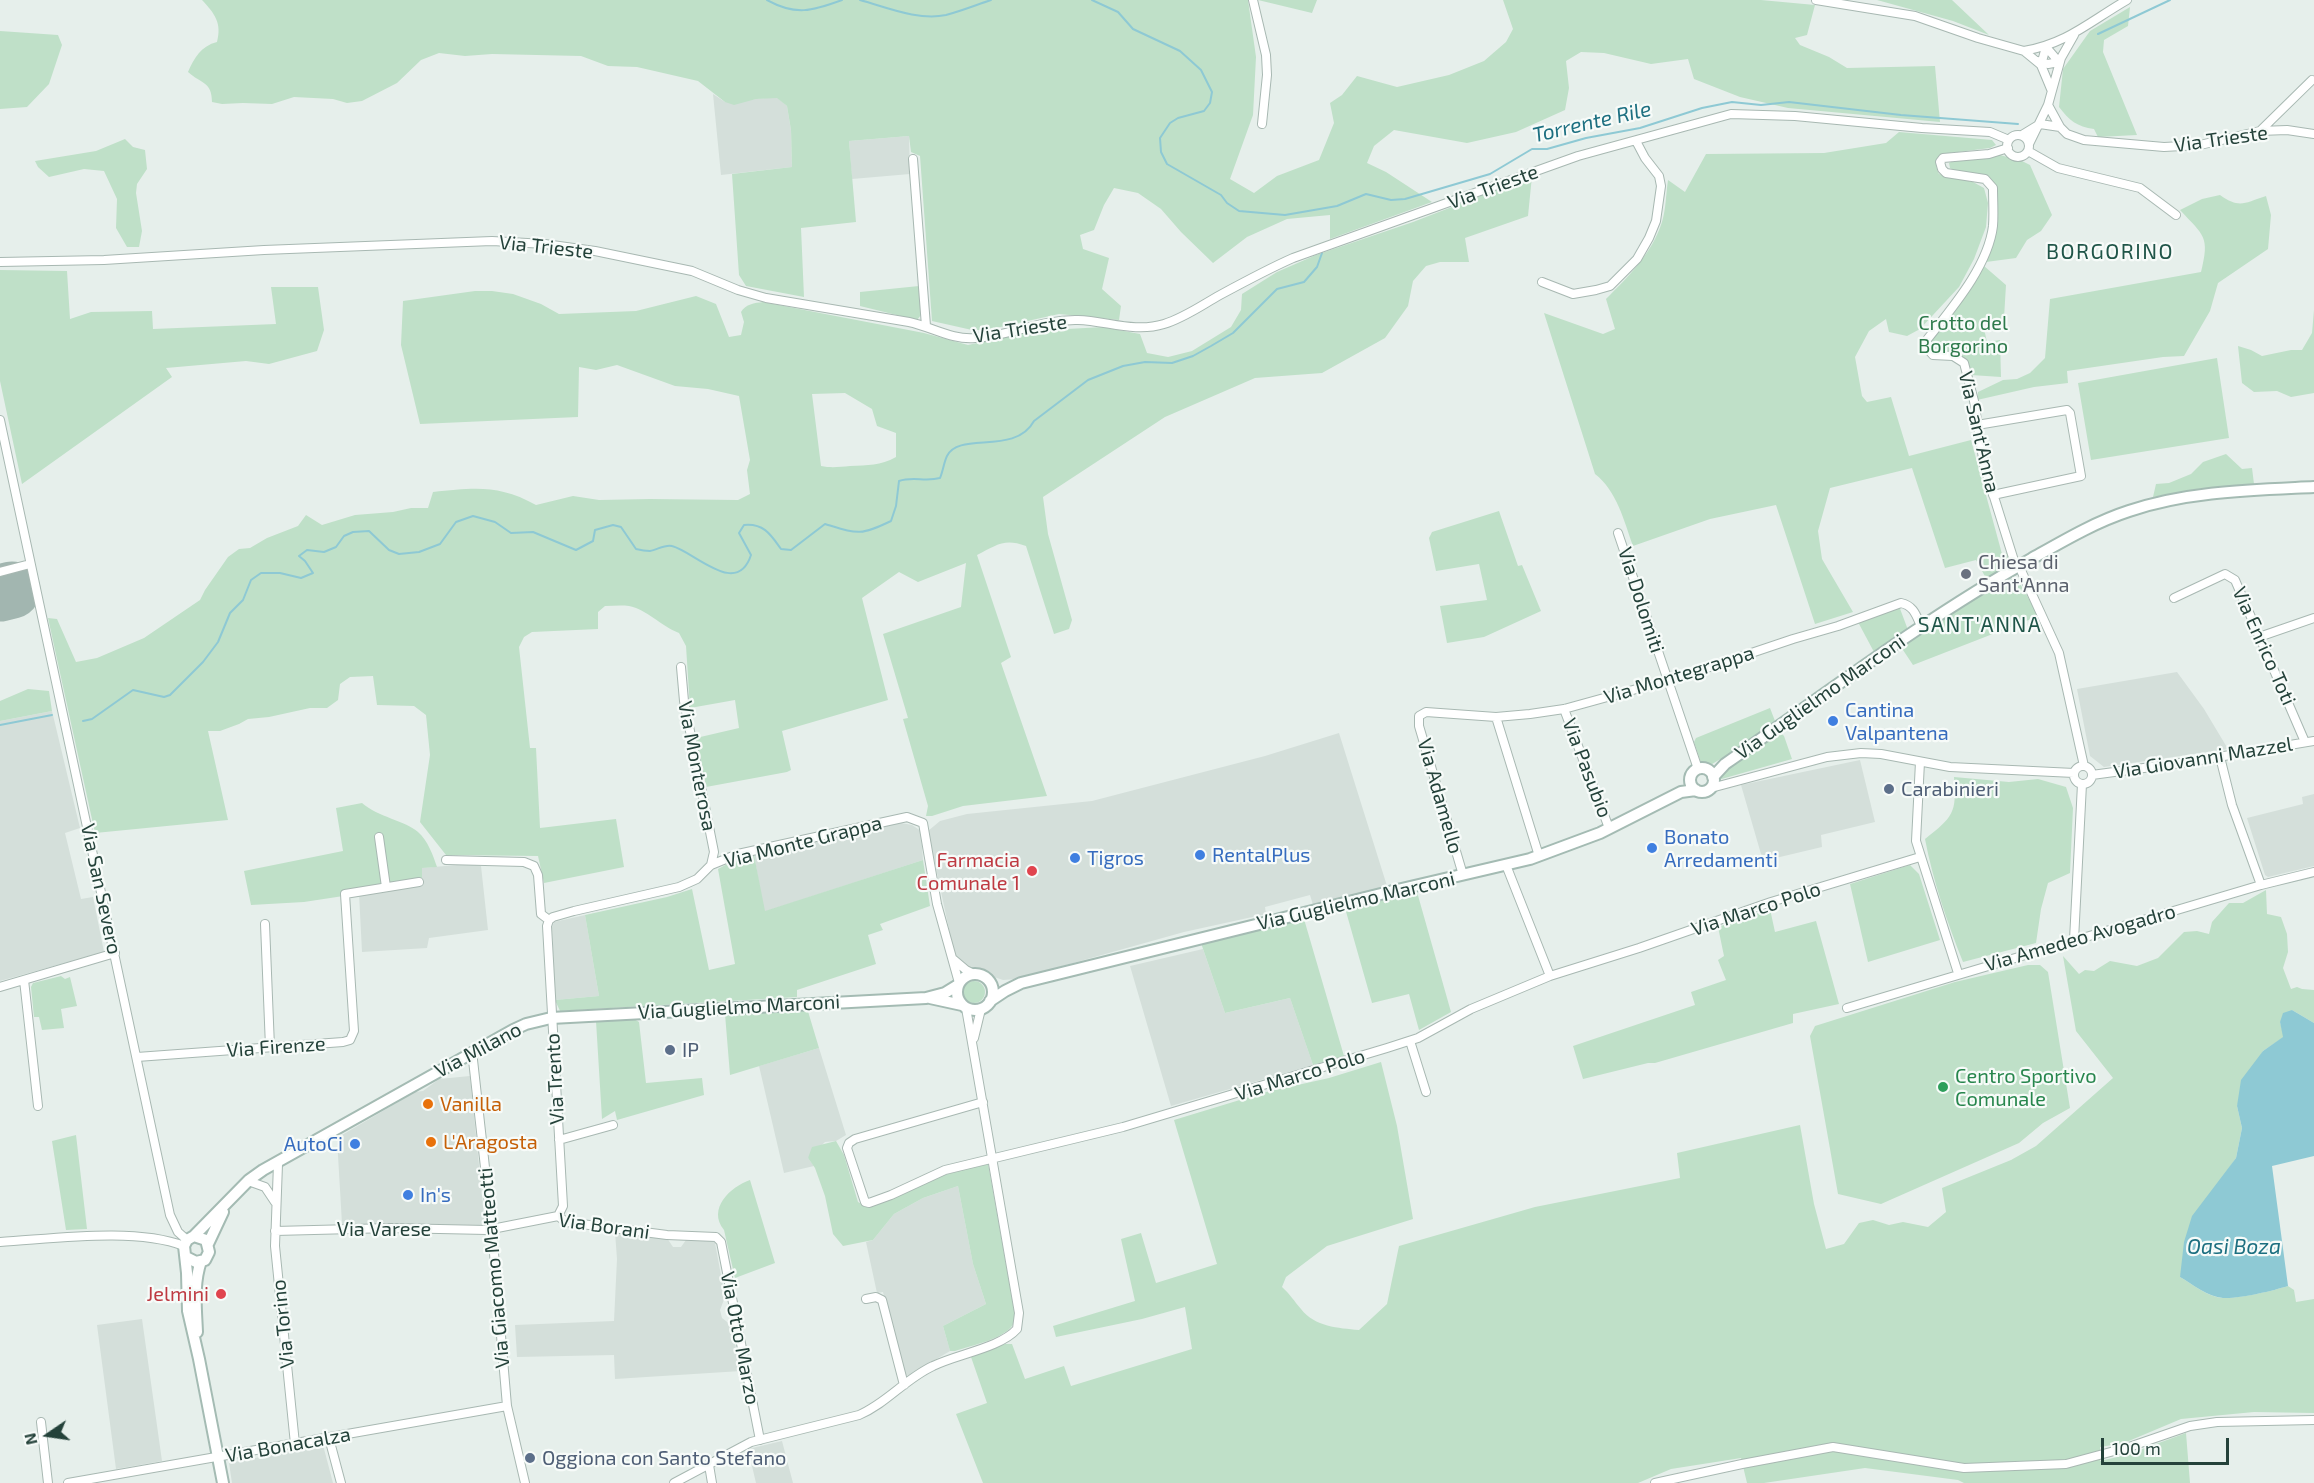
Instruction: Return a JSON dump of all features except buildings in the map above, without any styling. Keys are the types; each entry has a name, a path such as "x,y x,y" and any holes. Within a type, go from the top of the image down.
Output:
{"street":[{"path":"1253,0 1266,56 1267,75 1262,124"},
{"path":"1816,0 1915,16 2024,51 2039,62 2048,64 2060,62"},
{"path":"2024,51 2046,47 2074,35 2112,4 2127,0"},
{"path":"2040,124 2022,135 2014,135 2008,144 2012,154 2018,157 2029,147 2040,124 2048,105 2060,62 2074,35"},
{"path":"2046,47 2060,62"},
{"path":"2046,47 2039,62 2051,89"},
{"path":"2260,131 2312,80"},
{"path":"2048,105 2060,127"},
{"name":"Via Trieste","path":"0,262 104,260 264,250 492,241 545,244 595,251 692,272 766,298 926,326 952,336 975,339 1054,322 1078,320 1136,327 1165,324 1258,274 1293,258 1578,156 1731,114 1795,116 1990,132 2008,144"},
{"name":"Via Trieste","path":"2040,124 2060,127 2067,134 2084,140 2164,147 2200,145 2260,131 2287,130 2314,134"},
{"path":"2022,135 2029,147 2058,168 2140,188 2176,215"},
{"path":"1542,282 1573,294 1596,290 1610,286 1637,259 1656,221 1661,186 1659,176 1645,158 1636,141"},
{"name":"Via Sant'Anna","path":"2008,144 1989,154 1943,158 1941,162 1942,169 1946,173 1985,179 1994,189 1993,226 1986,250 1965,290 1926,341 1926,347 1933,356 1953,356 1964,363 1984,465 2018,567 2059,653 2084,766"},
{"path":"913,159 926,326"},
{"path":"1977,425 2067,410 2070,414 2080,476 1993,495"},
{"name":"Via San Severo","path":"0,420 171,1215 178,1232 188,1245"},
{"name":"Via Guglielmo Marconi","path":"1693,786 1704,792 1711,778 1725,764 1921,626 2018,567 2104,520 2131,510 2196,495 2314,487"},
{"name":"Via Dolomiti","path":"1618,533 1667,681 1711,778"},
{"path":"0,572 30,564"},
{"name":"Via Enrico Toti","path":"2174,598 2225,574 2235,580 2305,742"},
{"name":"Via Montegrappa","path":"1419,716 1426,712 1496,717 1564,709 1667,681 1838,626 1901,603 1909,605 1914,610 1921,626"},
{"path":"2259,638 2314,618"},
{"name":"Via Monterosa","path":"681,667 684,701 714,852 711,865"},
{"name":"Via Pasubio","path":"1564,709 1609,828"},
{"name":"Via Adamello","path":"1419,716 1419,726 1463,875"},
{"path":"1496,717 1539,856"},
{"name":"Via Giovanni Mazzel","path":"2092,775 2314,741"},
{"path":"1711,778 1850,753 1881,754 1920,762 2005,771 2074,773"},
{"path":"2220,757 2232,805 2261,885"},
{"path":"1920,762 1916,841 1958,973"},
{"path":"2084,766 2090,770 2092,775 2088,783 2082,784 2075,779 2074,773 2079,767 2084,766"},
{"name":"Via Guglielmo Marconi","path":"1693,786 1692,774 1711,778"},
{"path":"2074,940 2082,784"},
{"name":"Via Guglielmo Marconi","path":"990,1001 1022,983 1539,856 1609,828 1693,786"},
{"name":"Via Monte Grappa","path":"549,920 574,911 679,887 697,879 711,865 738,854 907,817 923,823 937,904 952,958"},
{"path":"380,837 386,887 419,882"},
{"name":"Via Marco Polo","path":"983,1102 855,1139 849,1143 848,1148 865,1202 869,1203 945,1170 1123,1128 1410,1041 1470,1009 1550,975 1639,948 1771,902 1920,857"},
{"path":"446,860 524,861 534,866 538,875 542,914 549,920 547,926 551,1018"},
{"path":"1506,865 1550,975"},
{"name":"Via Amedeo Avogadro","path":"1847,1008 1958,973 2261,885 2314,873"},
{"name":"Via Firenze","path":"137,1057 350,1040 354,1031 345,894 386,887"},
{"path":"265,924 270,1047"},
{"path":"0,987 115,953"},
{"path":"952,958 966,970 986,978 991,983 993,995 981,1009 976,1010 964,1006"},
{"path":"952,958 959,984"},
{"path":"674,1483 742,1446 859,1415 875,1408 904,1385 935,1365 1005,1339 1017,1329 1019,1313 973,1042 964,1006 957,995 959,984 964,977 974,974"},
{"path":"24,980 38,1106"},
{"name":"Via Guglielmo Marconi","path":"991,983 1022,983"},
{"name":"Via Guglielmo Marconi","path":"551,1018 926,998 945,993 959,984"},
{"name":"Via Guglielmo Marconi","path":"926,998 964,1006"},
{"path":"973,1042 981,1009"},
{"name":"Via Milano","path":"188,1245 240,1189 263,1170 472,1051 526,1024 551,1018"},
{"name":"Via Trento","path":"551,1018 563,1206 558,1216"},
{"path":"1410,1041 1426,1092"},
{"name":"Via Giacomo Matteotti","path":"472,1051 492,1230 507,1406 525,1483"},
{"name":"Via Trento","path":"559,1140 613,1125"},
{"name":"Via Milano","path":"240,1189 283,1160"},
{"name":"Via Torino","path":"283,1160 276,1203 275,1231 295,1444"},
{"path":"251,1182 265,1187 276,1203"},
{"name":"Via Milano","path":"208,1244 226,1204"},
{"name":"Via Borani","path":"492,1230 558,1216 566,1222 667,1235 716,1237"},
{"name":"Via Varese","path":"275,1231 352,1228 492,1230"},
{"path":"0,1242 120,1237 159,1239 188,1245 202,1238 208,1244 208,1256 201,1262 197,1274 199,1359"},
{"name":"Via Otto Marzo","path":"716,1237 721,1242 760,1440"},
{"path":"188,1245 190,1261 201,1262"},
{"path":"188,1245 188,1311 223,1483"},
{"path":"866,1299 876,1297 882,1300 904,1385"},
{"name":"Via Bonacalza","path":"68,1483 507,1406"},
{"path":"1659,1483 1833,1447 1964,1468 2066,1464 2129,1448 2190,1426 2217,1422 2314,1420"},
{"path":"41,1422 48,1483"},
{"path":"329,1438 341,1483"},
{"path":"709,1464 712,1483"}],"shaded area":[{"path":"713,94 725,102 777,97 787,106 791,130 792,167 721,175"},
{"path":"909,136 910,174 852,179 849,141"},
{"path":"2177,672 2204,709 2228,749 2104,767 2090,756 2077,689"},
{"path":"52,711 80,828 65,833 81,899 93,897 104,952 0,981 0,721"},
{"path":"1339,733 1387,886 1313,905 1310,895 1265,907 1266,914 1184,932 1016,979 1003,980 965,967 955,957 928,831 940,821 967,814 1092,801 1265,756"},
{"path":"1860,760 1875,822 1821,835 1822,847 1763,861 1741,785"},
{"path":"2314,794 2314,866 2268,877 2265,875 2247,818 2303,804 2302,797"},
{"path":"901,823 912,825 921,831 923,860 764,912 754,855"},
{"path":"468,864 481,866 488,930 429,938 427,948 362,952 359,893 422,868"},
{"path":"585,915 599,996 555,1000 552,927 554,922"},
{"path":"1203,949 1225,1013 1290,998 1313,1065 1171,1106 1130,966"},
{"path":"819,1048 846,1135 836,1141 825,1142 808,1158 814,1166 784,1173 759,1066"},
{"path":"470,1076 485,1225 342,1224 337,1138 415,1092 423,1091 439,1079"},
{"path":"958,1186 973,1264 986,1304 943,1326 950,1351 908,1376 903,1374 883,1292 877,1293 866,1242 873,1240 894,1214 923,1198"},
{"path":"615,1232 667,1238 673,1247 681,1247 686,1240 710,1239 715,1243 725,1297 720,1310 722,1318 731,1325 741,1371 615,1379 614,1355 517,1357 515,1325 614,1321 617,1259"},
{"path":"142,1319 162,1461 116,1469 97,1325"},
{"path":"782,1441 793,1483 756,1483 748,1449"},
{"path":"323,1445 333,1483 232,1483 229,1463"}],"green space":[{"path":"202,0 1248,0 1256,57 1253,115 1230,179 1254,193 1277,176 1319,160 1334,123 1330,103 1342,95 1357,76 1397,87 1449,75 1484,61 1506,42 1513,29 1503,0 1761,0 1815,5 1807,35 1795,38 1800,45 1829,57 1847,68 1935,66 1940,122 1788,108 1740,97 1694,79 1688,59 1651,64 1604,53 1581,52 1566,61 1569,88 1565,110 1516,132 1467,143 1394,130 1374,146 1367,163 1386,172 1432,202 1330,239 1330,215 1287,219 1247,237 1213,263 1161,209 1138,193 1114,188 1094,230 1080,235 1083,249 1109,258 1102,289 1121,306 1119,320 1059,314 987,330 972,330 932,321 920,156 911,152 909,136 849,141 856,222 801,228 804,297 746,286 739,275 732,174 792,167 791,130 787,106 777,98 756,99 734,105 725,102 698,81 637,67 608,66 581,56 492,54 465,56 439,53 421,60 397,83 362,101 347,103 333,99 294,97 272,104 222,104 212,102 208,86 188,72 199,53 207,46 217,42 218,24 211,10"},
{"path":"1258,0 1317,0 1312,13"},
{"path":"1877,0 1952,0 1989,35 1953,21"},
{"path":"2130,7 2128,26 2104,40 2103,52 2137,135 2098,137 2094,129 2074,122 2059,107 2063,69 2090,31"},
{"path":"0,31 58,35 62,45 49,84 27,107 0,109"},
{"path":"1899,132 1992,140 1996,145 1990,148 1942,154 1937,164 1939,174 1973,182 1984,188 1988,203 1986,227 1974,259 1959,287 1920,329 1907,336 1889,332 1886,319 1869,331 1855,357 1862,396 1867,402 1891,397 1909,456 1971,440 2002,554 2007,553 2011,563 2009,567 1987,580 1976,560 1945,568 1912,468 1830,488 1818,531 1822,559 1853,612 1815,624 1776,505 1710,519 1633,546 1614,498 1603,481 1595,474 1544,313 1603,334 1615,329 1606,299 1646,254 1658,233 1663,217 1668,180 1685,192 1706,154 1824,153 1886,143"},
{"path":"125,139 133,147 145,150 147,169 137,184 136,193 142,231 139,247 127,247 116,228 117,199 104,171 84,169 49,177 35,161 96,151"},
{"path":"2000,155 2030,165 2052,215 2041,231 2027,240 2016,258 1986,262 1996,224 1996,185 1983,174 1957,172 1950,168 1949,163"},
{"path":"1532,176 1528,216 1465,238 1469,262 1440,262 1426,266 1413,281 1408,306 1385,338 1322,373 1255,378 1165,417 1043,497 1048,534 1072,620 1069,629 1054,634 1026,546 1006,543 977,555 1011,657 1001,663 1047,796 963,806 926,816 928,806 903,719 908,718 883,634 961,607 966,563 918,582 899,572 862,598 888,700 782,731 791,770 787,772 706,787 696,738 739,728 735,700 690,708 686,646 679,633 635,608 605,606 598,612 598,629 532,632 524,637 519,647 530,748 536,748 540,828 616,819 624,867 544,883 538,856 446,855 420,822 430,755 426,715 414,706 377,705 373,676 350,677 340,684 338,700 327,708 310,708 248,719 220,731 208,731 228,820 95,833 48,618 57,619 76,662 97,658 144,638 200,600 228,557 239,549 250,548 267,538 298,526 306,515 322,525 355,515 428,508 433,492 486,489 510,494 536,505 573,496 599,500 738,500 750,494 747,470 750,460 739,396 708,389 675,386 617,365 596,370 579,367 578,417 420,424 401,345 403,301 475,291 492,291 513,294 541,304 559,314 636,311 696,296 716,304 729,337 741,335 744,322 741,312 743,309 750,304 763,302 924,333 968,345 1032,331 1103,327 1140,334 1147,353 1168,357 1192,351 1231,327 1241,310 1242,294 1277,272 1316,255 1413,222","holes":["845,393 872,409 877,426 896,433 896,457 874,464 821,466 812,394"]},
{"path":"2220,195 2238,203 2266,196 2271,215 2268,249 2218,283 2210,311 2184,356 2067,371 2068,383 2034,387 1977,400 1978,392 2003,380 2017,379 2030,373 2045,358 2050,299 2201,272 2205,251 2203,237 2180,210 2202,199"},
{"name":"Crotto del Borgorino","path":"1984,266 2006,285 2004,318 1983,324 1987,342 2000,340 2001,377 1971,375 1965,361 1933,352 1928,346"},
{"path":"0,270 67,271 70,319 91,312 152,311 153,329 276,324 271,287 318,287 324,330 317,351 269,364 246,361 166,368 172,377 22,484 0,381"},
{"path":"919,286 921,315 917,320 860,306 860,292"},
{"path":"2314,310 2314,393 2291,397 2277,391 2254,392 2242,383 2238,346 2262,356 2302,350 2312,333"},
{"path":"2217,358 2229,438 2091,460 2078,383"},
{"path":"2226,454 2242,469 2252,468 2254,484 2197,489 2153,497 2156,484 2169,483 2191,474 2203,462"},
{"path":"1499,511 1518,566 1522,565 1541,611 1484,637 1447,643 1440,606 1487,600 1479,564 1436,571 1429,538 1432,532"},
{"path":"2016,577 2039,616 1913,665 1901,647 1976,597"},
{"path":"1899,606 1908,630 1874,652 1858,622"},
{"path":"28,689 49,691 52,711 0,721 0,701"},
{"path":"1770,708 1775,721 1743,745 1709,766 1702,766 1694,742 1696,738"},
{"path":"1780,732 1784,736 1792,759 1718,780 1716,776"},
{"path":"1954,777 2009,782 2038,779 2066,787 2073,808 2070,873 2048,883 2036,943 1963,962 1941,901 1925,839 1942,825 1954,807"},
{"path":"362,803 376,812 413,828 425,840 437,867 422,868 422,884 304,902 251,905 244,871 343,851 336,808"},
{"path":"754,855 765,911 923,860 930,906 880,924 883,930 868,935 876,964 797,990 797,997 560,1011 555,1000 599,996 585,915 667,897 692,889 709,970 735,964 718,869 738,858"},
{"path":"1910,865 1919,874 1940,940 1868,962 1850,884"},
{"path":"2266,890 2267,914 2281,917 2287,934 2288,952 2283,968 2291,989 2297,987 2314,990 2314,1023 2292,1010 2280,1022 2284,1037 2263,1051 2237,1106 2242,1128 2236,1158 2216,1188 2180,1277 2206,1293 2222,1298 2246,1296 2288,1286 2294,1290 2296,1302 2314,1299 2314,1413 2254,1412 2181,1419 2124,1443 2100,1447 2100,1461 2126,1455 2186,1433 2190,1483 1964,1483 1958,1480 1865,1468 1764,1483 1747,1483 1741,1458 1671,1469 1638,1483 983,1483 956,1414 987,1403 971,1357 1005,1344 1012,1344 1025,1379 1064,1366 1071,1386 1192,1349 1185,1307 1142,1319 1056,1337 1053,1326 1135,1301 1121,1239 1141,1233 1156,1283 1217,1264 1174,1120 1266,1092 1329,1078 1381,1062 1397,1126 1413,1219 1327,1246 1286,1277 1282,1287 1313,1320 1335,1327 1359,1330 1387,1304 1399,1246 1535,1207 1680,1178 1677,1153 1800,1125 1814,1204 1826,1249 1844,1244 1859,1223 1873,1220 1889,1225 1903,1222 1928,1227 1946,1212 1942,1188 2011,1160 2036,1146 2113,1078 2076,1031 2063,956 2079,974 2085,970 2094,971 2110,961 2137,966 2158,958 2184,932 2197,931 2209,934 2212,922 2229,903 2243,903"},
{"path":"1417,892 1451,1012 1419,1030 1409,994 1372,1003 1345,908"},
{"path":"1770,909 1775,932 1816,921 1839,1004 1793,1014 1793,1023 1655,1063 1583,1079 1573,1046 1695,1005 1691,992 1726,980 1718,960 1724,956 1718,927"},
{"path":"1304,919 1344,1056 1313,1065 1290,998 1225,1013 1201,943"},
{"name":"Centro Sportivo Comunale","path":"2028,965 2040,965 2048,972 2070,1108 2043,1123 2019,1143 1881,1204 1838,1194 1810,1036 1815,1026 1955,982"},
{"path":"61,976 65,979 70,977 77,1006 61,1009 64,1028 42,1030 39,1017 34,1017 31,987 33,983"},
{"path":"974,981 982,984 985,992 982,1000 974,1003 966,1000 963,992 966,984"},
{"path":"807,1008 819,1048 730,1075 725,1014"},
{"path":"634,1019 639,1022 646,1083 702,1078 704,1095 617,1120 615,1111 602,1119 596,1021"},
{"path":"76,1135 87,1229 66,1230 52,1141"},
{"path":"836,1141 844,1155 858,1202 869,1208 944,1175 988,1163 1015,1313 1015,1320 1011,1328 988,1341 950,1351 943,1326 986,1304 973,1264 958,1186 923,1198 894,1214 873,1240 843,1246 833,1234 825,1196 815,1168 808,1158 812,1147"},
{"path":"750,1180 775,1263 735,1278 724,1230 719,1222 719,1207 729,1193"}],"water":[{"name":"Oasi Boza","path":"2292,1010 2314,1023 2314,1156 2272,1166 2288,1286 2246,1296 2217,1297 2180,1277 2184,1242 2192,1216 2236,1158 2242,1128 2237,1106 2241,1080 2263,1051 2283,1037 2280,1022 2283,1013"}],"waterway":[{"name":"Torrente Rile","path":"767,0 796,10 813,9 842,0"},
{"name":"Torrente Rile","path":"860,0 924,16 946,15 991,0"},
{"name":"Torrente Rile","path":"1092,0 1118,12 1133,29 1180,51 1201,70 1212,92 1210,103 1204,111 1178,118 1170,123 1160,138 1161,152 1167,164 1221,195 1227,203 1239,211 1285,215 1337,206 1366,194 1391,200 1405,199 1490,174 1532,149 1547,149 1586,138 1640,128 1702,108 1732,102 1761,105 1789,102 1901,115 2018,124"},
{"name":"Torrente Rile","path":"2098,34 2170,0"},
{"path":"83,721 92,719 133,690 164,697 170,695 203,662 218,642 230,613 243,600 251,580 261,573 280,573 301,578 313,573 299,556 307,550 324,552 336,547 344,536 353,532 369,531 389,550 399,554 419,552 440,544 456,522 473,516 495,522 511,533 533,532 576,550 593,541 595,530 613,525 621,527 636,549 650,551 672,546 715,569 726,573 736,573 745,567 751,555 739,533 744,525 762,528 781,549 791,550 825,524 859,532 872,529 891,521 896,506 899,481 940,478 947,456 953,449 963,445 1014,438 1025,432 1034,421 1088,380 1123,366 1145,362 1172,363 1193,356 1233,333 1277,289 1304,282 1317,267 1322,253"},
{"path":"0,725 52,715"}],"runway":[{"path":"0,593 12,590"}],"place":[{"name":"Chiesa di Sant'Anna","path":"1966,574"},
{"name":"Cantina Valpantena","path":"1833,721"},
{"name":"Carabinieri","path":"1889,789"},
{"name":"Bonato Arredamenti","path":"1652,848"},
{"name":"RentalPlus","path":"1200,855"},
{"name":"Tigros","path":"1075,858"},
{"name":"Farmacia Comunale 1","path":"1032,871"},
{"name":"IP","path":"670,1050"},
{"name":"Centro Sportivo Comunale","path":"1943,1087"},
{"name":"Vanilla","path":"428,1104"},
{"name":"L'Aragosta","path":"431,1142"},
{"name":"AutoCi","path":"355,1144"},
{"name":"In's","path":"408,1195"},
{"name":"Jelmini","path":"221,1294"},
{"name":"Oggiona con Santo Stefano","path":"530,1458"}],"district":[{"name":"BORGORINO","path":"2110,252"},
{"name":"SANT'ANNA","path":"1980,625"}]}
